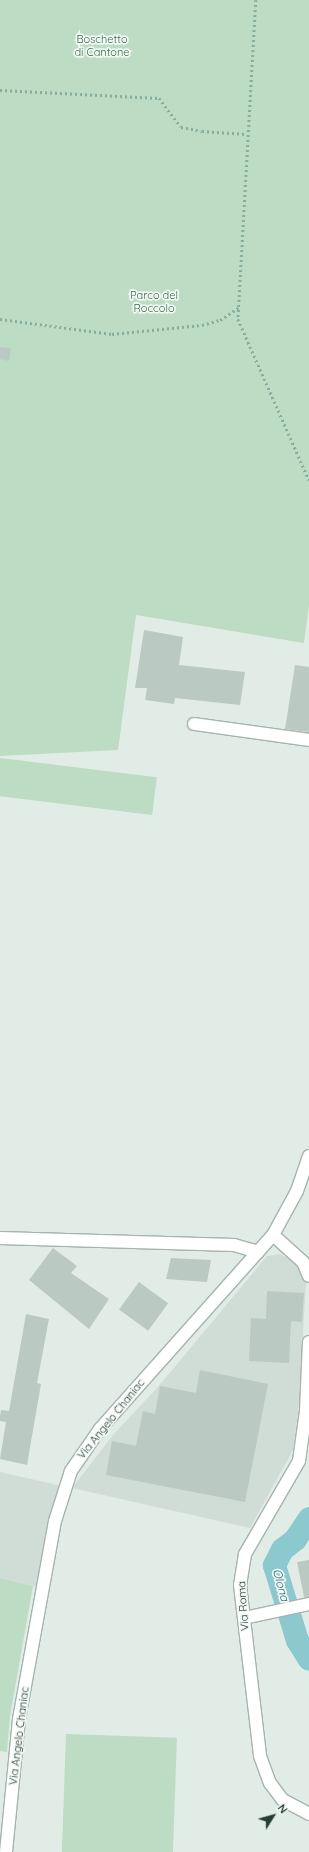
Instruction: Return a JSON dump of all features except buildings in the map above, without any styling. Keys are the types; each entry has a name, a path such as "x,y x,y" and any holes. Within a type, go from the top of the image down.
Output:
{"street":[{"path":"194,724 309,740"},
{"name":"Via Angelo Chaniac","path":"6,1852 20,1719 56,1521 71,1471 100,1429 273,1235 297,1191 309,1156"},
{"path":"273,1235 303,1262 309,1276"},
{"path":"0,1238 234,1245 258,1252"},
{"name":"Via Roma","path":"309,1342 306,1411 299,1461 245,1554 240,1585 260,1756 270,1783 283,1800 309,1814"},
{"path":"244,1618 308,1604"}],"path":[{"path":"256,0 246,134 238,319 309,480"},
{"path":"0,90 159,98 181,127 202,131 246,134"},
{"path":"0,319 112,334 202,326 220,320 238,307"}],"shaded area":[{"path":"280,1254 294,1261 306,1281 299,1405 293,1450 250,1528 72,1488 113,1435 157,1388 267,1256"},
{"path":"0,1472 62,1486 42,1588 0,1578"}],"green space":[{"name":"Parco del Roccolo","path":"0,0 309,0 309,605 304,643 136,615 118,750 0,756"},
{"path":"0,758 157,777 152,815 0,796"},
{"path":"0,1578 33,1586 10,1716 7,1752 0,1751"},
{"path":"66,1734 177,1738 173,1852 62,1852"}],"waterway":[{"name":"Olona","path":"309,1518 295,1539 282,1549 274,1565 297,1640 309,1659"}],"park label":[{"name":"Boschetto di Cantone","path":"102,46"}]}
